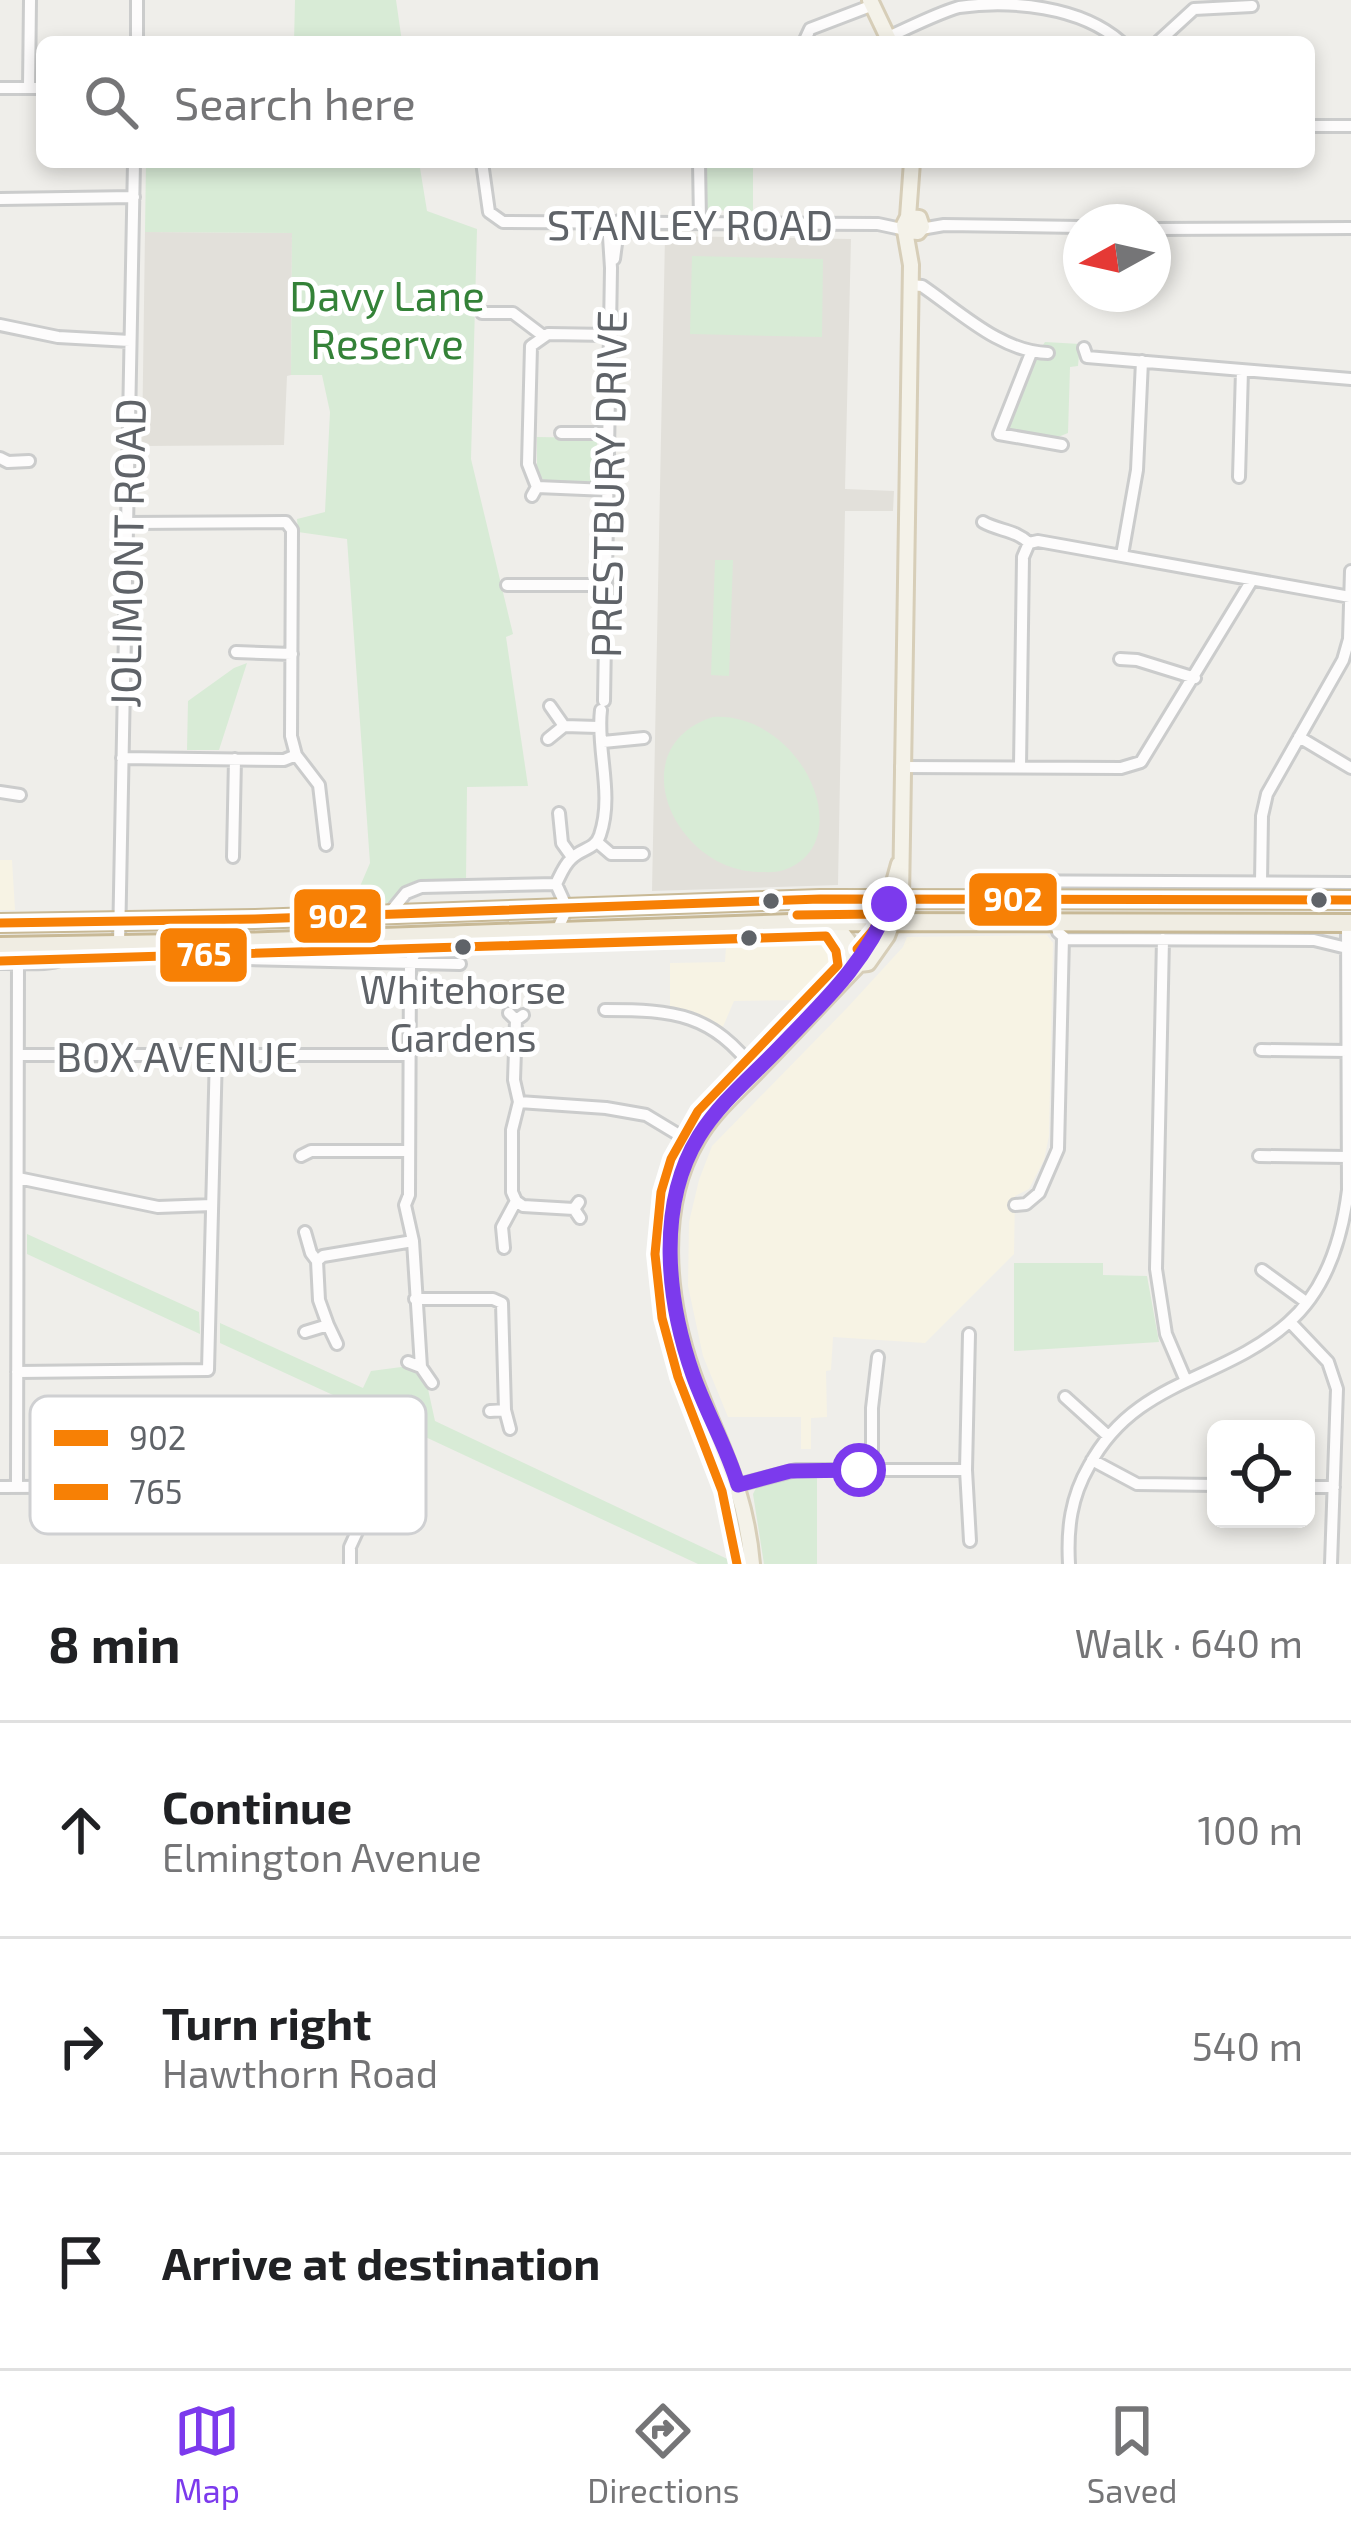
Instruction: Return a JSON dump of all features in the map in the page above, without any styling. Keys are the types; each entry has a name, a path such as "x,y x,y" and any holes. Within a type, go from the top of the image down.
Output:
{"highway":[{"path":"0,923 896,899 1351,900"},
{"path":"0,946 833,921 1060,929 1327,922 1349,935"}],"main road":[{"path":"871,3 888,36"},
{"path":"752,1564 738,1485 693,1375 673,1290 674,1204 694,1144 715,1113 856,967 868,963 896,899 912,168"},
{"path":"833,921 851,945 856,967"}],"street":[{"path":"0,88 36,88 30,0"},
{"path":"136,36 137,0"},
{"path":"895,36 955,8 982,1 1062,9 1112,36"},
{"path":"807,36 810,29 871,3"},
{"path":"1165,36 1194,9 1252,6"},
{"path":"1315,125 1351,126"},
{"name":"JOLIMONT ROAD","path":"119,944 134,168"},
{"name":"STANLEY ROAD","path":"483,168 489,212 503,222 1063,227"},
{"path":"699,168 700,221"},
{"path":"0,199 134,197"},
{"name":"PRESTBURY DRIVE","path":"598,727 603,705 614,221"},
{"path":"1171,229 1350,227"},
{"path":"910,285 922,286 1006,343 1048,353"},
{"path":"482,313 513,313 542,335 609,335"},
{"path":"0,325 58,337 130,340"},
{"path":"542,335 531,346 528,464 534,492 608,490"},
{"path":"1084,348 1087,357 1351,379"},
{"path":"1031,352 994,434 1062,445"},
{"path":"1122,555 1137,470 1142,361"},
{"path":"1239,477 1242,370"},
{"path":"561,433 608,433"},
{"path":"0,458 28,461"},
{"path":"127,523 286,521 290,527 294,541 290,729 296,755 319,785 326,845"},
{"path":"983,522 1020,533 1029,543"},
{"path":"1020,766 1023,557 1029,543"},
{"path":"1029,543 1350,597"},
{"path":"1262,882 1264,806 1272,782 1343,660 1349,639 1351,571"},
{"path":"901,767 1135,765 1148,757 1252,580"},
{"path":"507,585 606,585"},
{"path":"236,652 292,654"},
{"path":"1120,659 1195,678"},
{"path":"550,706 564,726"},
{"path":"548,739 564,726 598,727 603,742 605,802 597,842 572,857 556,884"},
{"path":"1299,737 1351,768"},
{"path":"603,742 644,738"},
{"path":"122,758 284,760 296,755"},
{"path":"233,857 235,760"},
{"path":"0,792 20,795"},
{"path":"559,813 562,843 572,857"},
{"path":"597,842 611,854 643,854"},
{"path":"967,899 972,889 992,881 1351,883"},
{"path":"556,884 567,908 557,931"},
{"path":"388,914 406,893 422,887 556,884"},
{"path":"1314,940 1327,922"},
{"path":"1015,1205 1027,1204 1039,1193 1058,1148 1060,929 1162,939 1314,940 1349,935 1348,1157 1344,1224 1333,1256 1290,1322 1128,1413 1106,1435 1072,1504 1068,1563"},
{"path":"424,936 410,963 409,1196 413,1203 414,1364 432,1383"},
{"path":"1162,939 1156,1268 1166,1334 1186,1381"},
{"path":"218,942 224,954 243,959 460,964"},
{"path":"0,963 63,961 76,955 83,944"},
{"path":"17,1487 18,962"},
{"path":"601,1010 667,1011 695,1019 722,1033 756,1072"},
{"path":"516,1016 514,1079 519,1102 512,1130 512,1192 523,1206 578,1210"},
{"path":"1261,1050 1348,1051"},
{"path":"17,1372 208,1370 216,1053"},
{"name":"BOX AVENUE","path":"19,1055 407,1055"},
{"path":"519,1102 646,1114 694,1144"},
{"path":"301,1156 311,1151 410,1151"},
{"path":"1259,1156 1348,1157"},
{"path":"18,1178 158,1207 212,1205"},
{"path":"504,1248 502,1227 516,1201"},
{"path":"305,1232 317,1261 319,1300 337,1344"},
{"path":"317,1261 323,1256 413,1241"},
{"path":"1262,1270 1306,1302"},
{"path":"415,1299 502,1303 505,1410 510,1429"},
{"path":"1290,1322 1320,1350 1334,1375 1331,1564"},
{"path":"305,1332 328,1325"},
{"path":"968,1334 970,1541"},
{"path":"872,1470 878,1357"},
{"path":"1065,1397 1106,1435"},
{"path":"490,1411 505,1410"},
{"path":"1092,1460 1137,1484 1207,1485"},
{"path":"738,1485 790,1471 966,1470"},
{"path":"1315,1486 1334,1487"},
{"path":"0,1487 30,1487"},
{"path":"350,1564 356,1534"}],"shaded area":[{"path":"145,232 292,233 291,375 287,376 284,445 142,446"},
{"path":"665,236 851,239 845,489 894,491 893,511 845,511 838,885 652,891"},
{"path":"0,860 12,860 15,910 0,910"},
{"path":"1047,935 1053,943 1049,1136 1044,1160 1029,1189 1015,1196 1014,1254 925,1343 833,1337 831,1370 826,1371 827,1417 811,1418 811,1449 801,1449 801,1417 728,1417 703,1356 688,1286 689,1222 712,1146 847,1008 907,937"},
{"path":"828,939 839,968 807,1000 734,1001 722,1029 670,1008 670,963 725,962 726,946"}],"green space":[{"path":"295,0 396,0 401,36 294,36"},
{"name":"Davy Lane Reserve","path":"146,168 420,168 427,211 477,229 471,459 513,634 506,637 528,786 467,787 466,881 410,888 387,903 352,905 370,863 347,539 298,532 297,519 325,512 330,412 322,375 291,375 292,233 145,232"},
{"path":"705,168 753,168 753,211 704,210"},
{"path":"692,256 823,259 822,337 690,334"},
{"path":"1045,342 1080,344 1078,366 1070,367 1068,433 1053,439 1003,431 1032,362"},
{"path":"537,437 597,438 597,485 547,484 537,472"},
{"path":"715,560 733,560 729,676 711,675"},
{"path":"247,663 219,750 187,750 188,701"},
{"path":"713,717 745,721 772,735 795,756 811,782 819,808 818,834 807,855 784,870 757,872 727,866 702,851 682,830 669,805 664,778 669,753 685,732"},
{"path":"27,1234 199,1312 200,1334 27,1254"},
{"path":"1014,1263 1103,1263 1103,1275 1147,1276 1159,1342 1014,1351"},
{"path":"220,1323 363,1388 371,1371 409,1366 426,1380 435,1421 738,1564 698,1564 426,1437 426,1396 335,1396 220,1343"},
{"path":"794,1478 817,1478 817,1564 764,1564 753,1494 756,1488"}],"transit line":[{"name":"902","path":"0,923 820,899 1351,900"},
{"name":"765","path":"797,915 879,914 874,929 857,949"},
{"name":"765","path":"0,961 826,936 838,965 698,1111 671,1159 661,1192 655,1254 662,1318 678,1377 722,1491 737,1564"}],"place":[{"name":"Whitehorse Gardens","path":"463,947"}],"route":[{"path":"859,1470 790,1471 738,1485 682,1340 672,1282 671,1232 680,1177 699,1135 859,964 889,904"}]}
